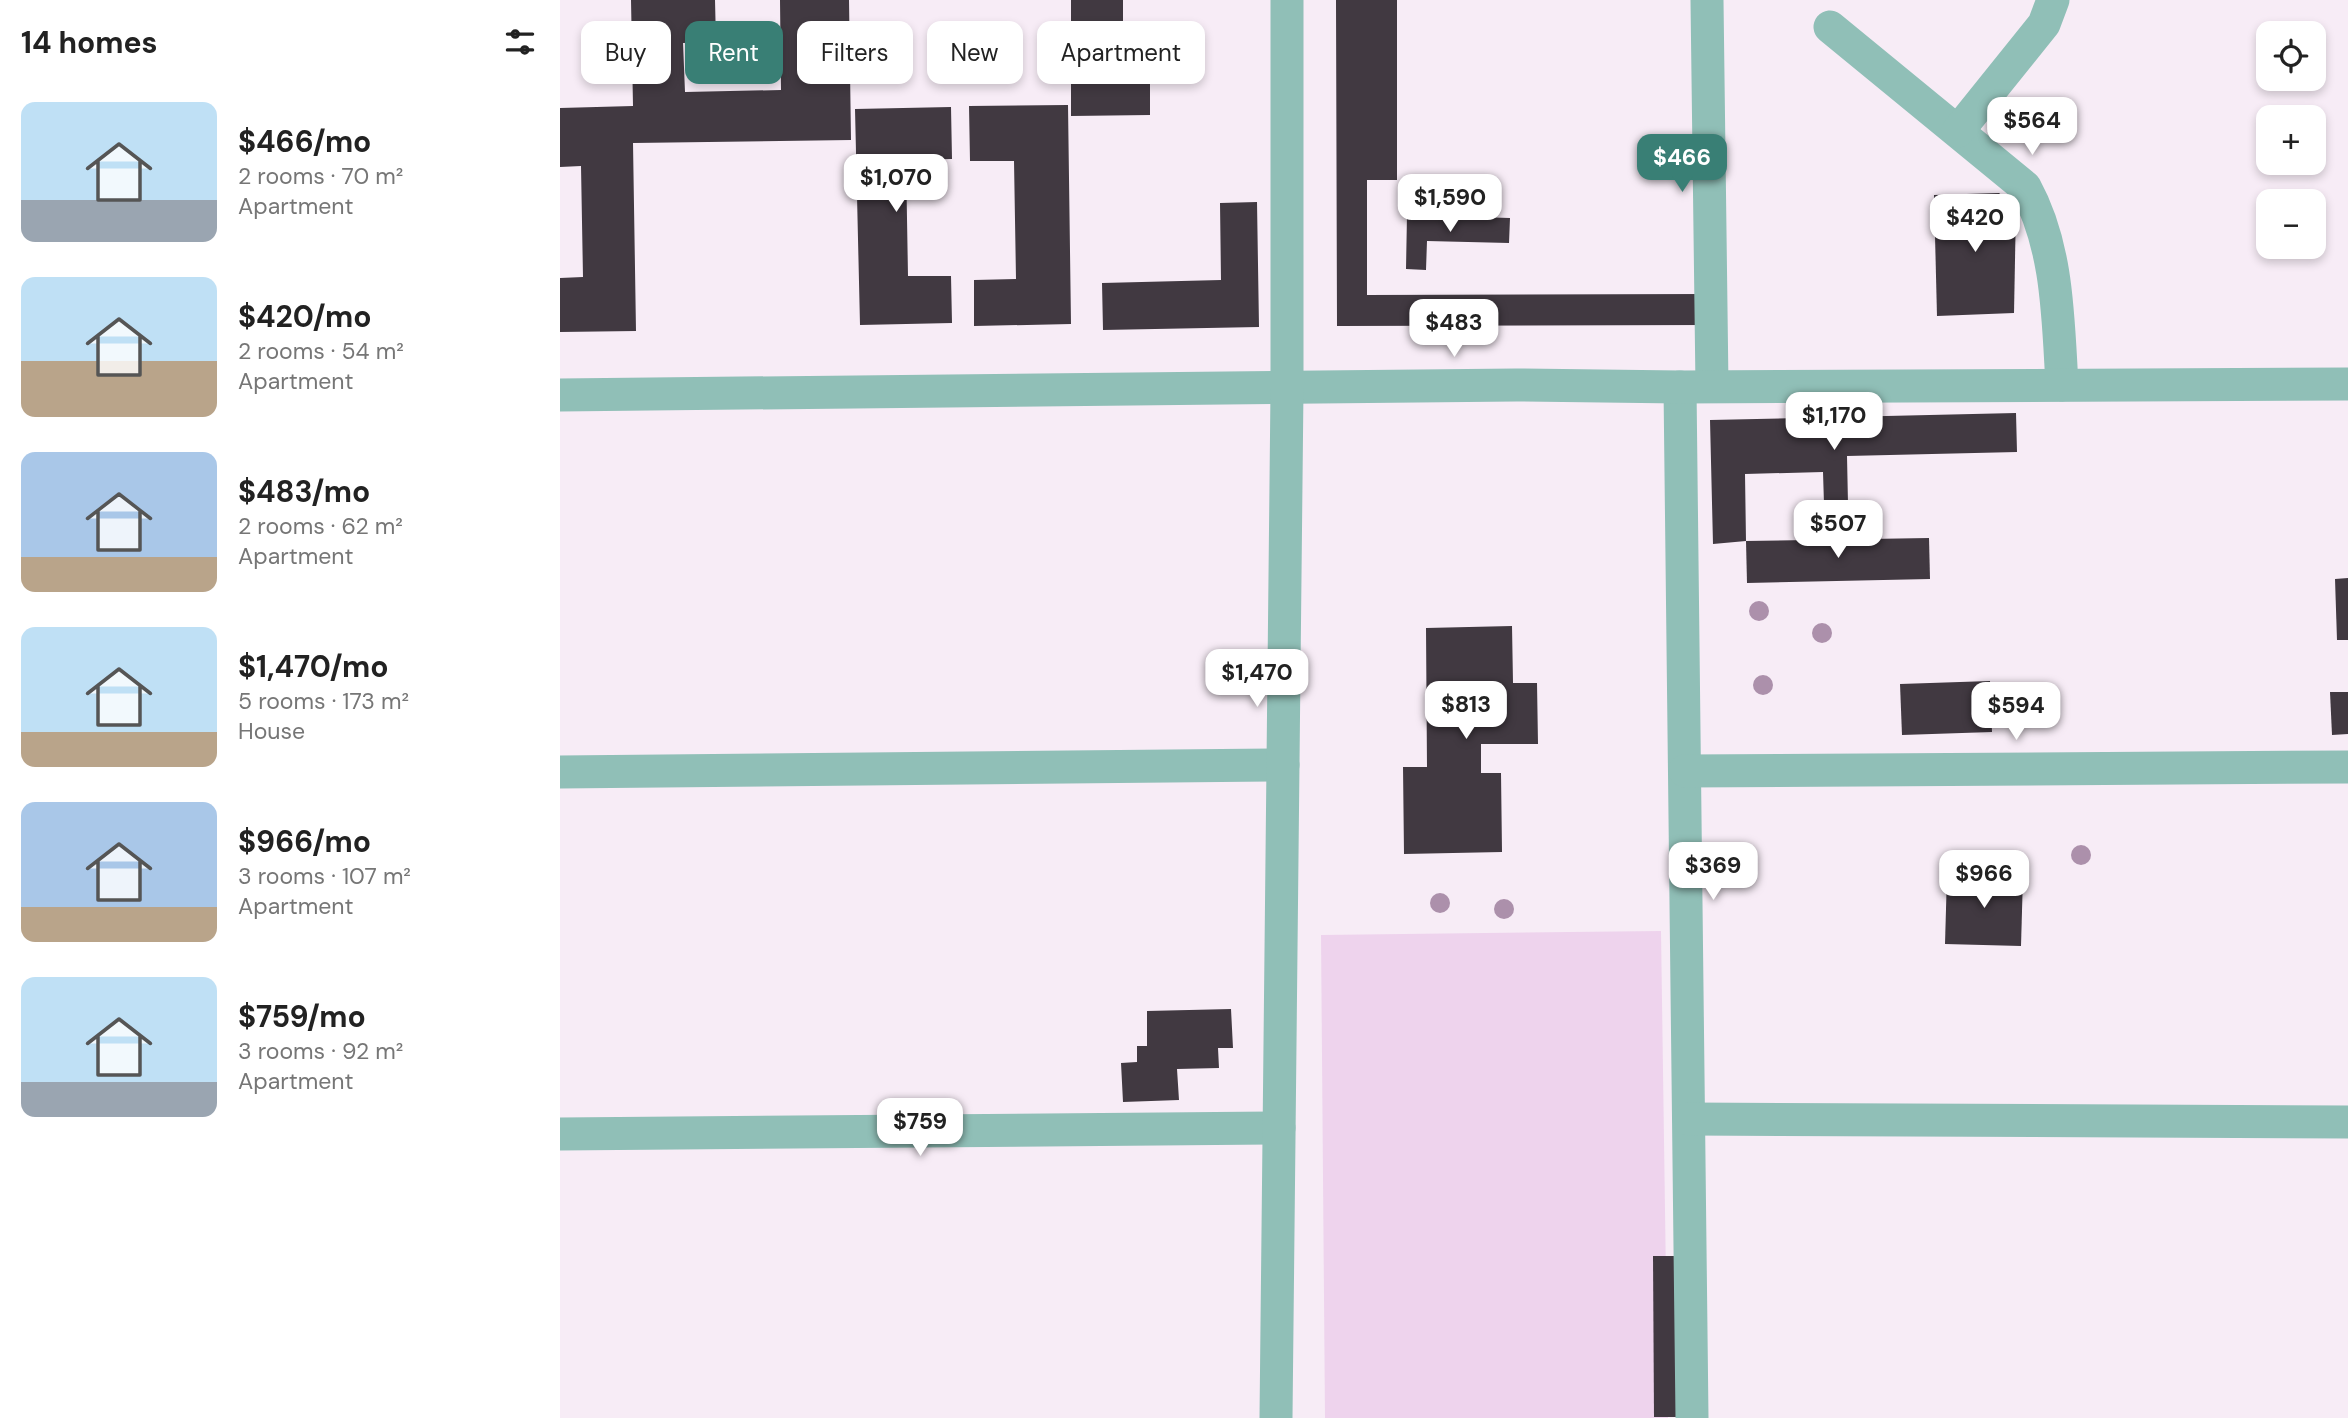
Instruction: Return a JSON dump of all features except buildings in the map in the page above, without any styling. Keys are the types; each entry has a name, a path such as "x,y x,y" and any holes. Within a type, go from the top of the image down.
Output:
{"street":[{"path":"1276,1418 1287,389 1287,0"},
{"path":"1692,1418 1685,771 1707,0"},
{"path":"1958,131 2044,24 2053,0"},
{"path":"1830,27 2025,187 2036,207 2056,285 2062,385"},
{"path":"560,395 1516,385 1696,387 2348,384"},
{"path":"560,772 1283,765"},
{"path":"1685,771 2348,767"},
{"path":"1689,1119 2348,1122"},
{"path":"560,1134 1279,1128"}],"shaded area":[{"path":"1661,931 1668,1418 1325,1418 1321,935"}]}
